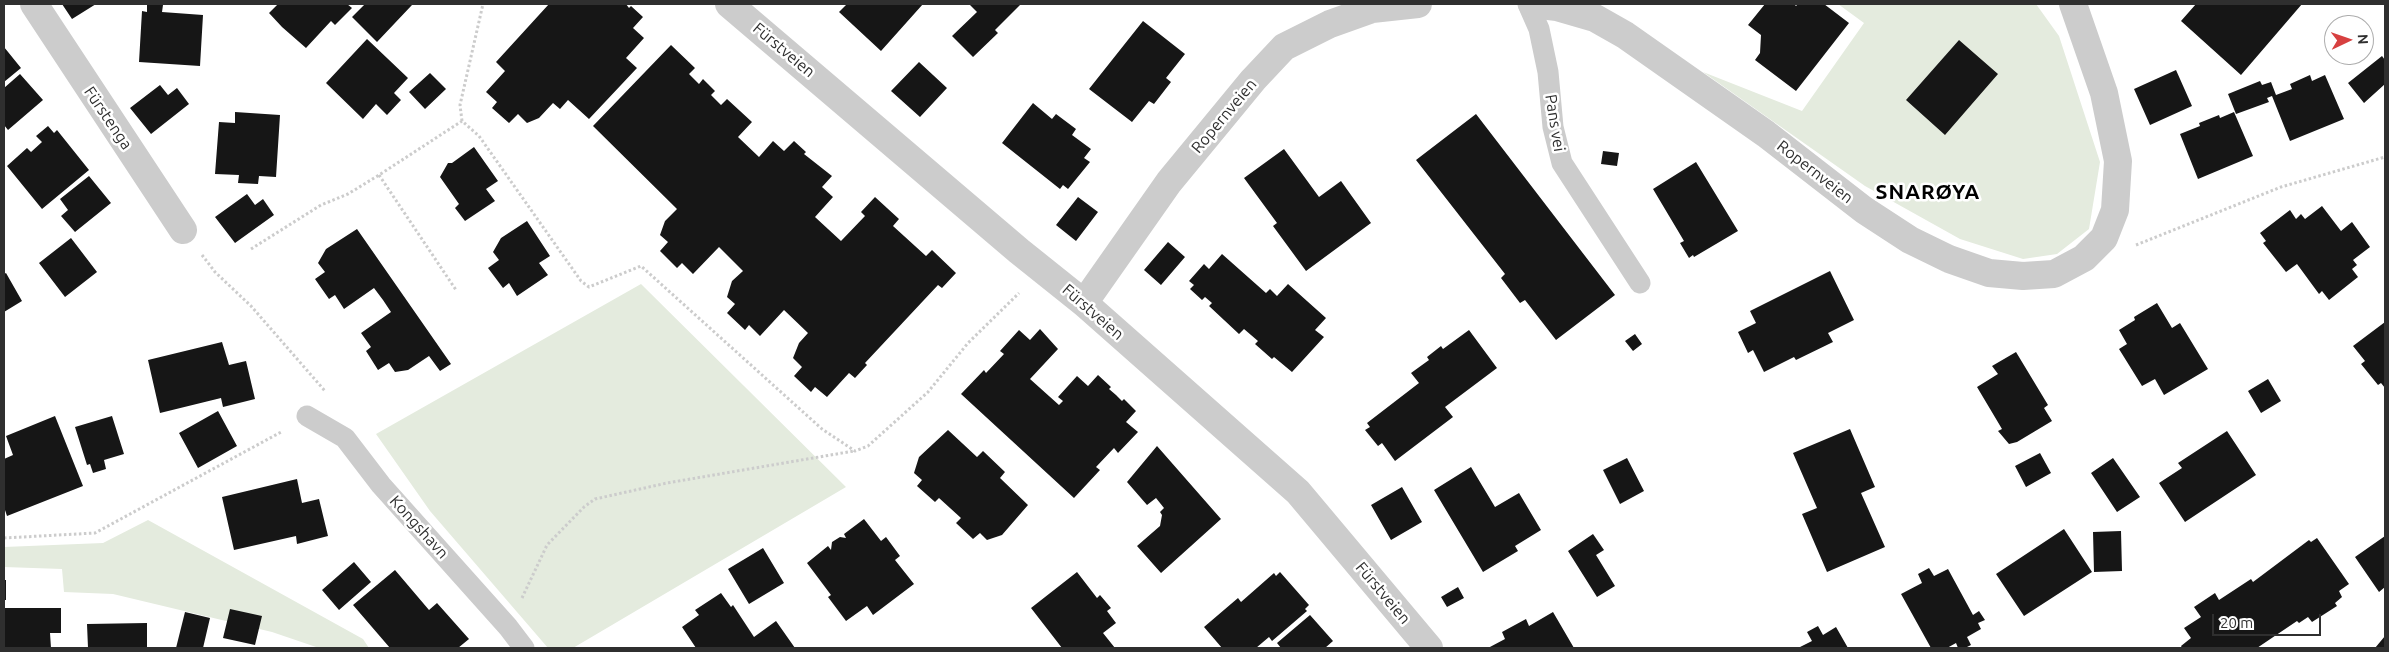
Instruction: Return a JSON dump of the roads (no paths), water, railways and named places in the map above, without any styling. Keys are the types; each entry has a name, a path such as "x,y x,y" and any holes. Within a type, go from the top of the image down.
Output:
{"street":[{"name":"Fürstenga","path":"34,4 183,230"},
{"name":"Fürstveien","path":"729,4 1042,270 1084,303 1298,492 1429,648"},
{"name":"Ropernveien","path":"1084,303 1169,182 1253,80 1284,47 1330,24 1372,8 1418,4"},
{"name":"Ropernveien","path":"1532,4 1556,7 1595,18 1625,35 1766,134 1864,210 1910,240 1949,259 1989,273 2023,276 2054,274 2084,258 2104,238 2115,210 2118,161 2104,93 2073,4"}],"lane":[{"name":"Pans vei","path":"1528,4 1539,29 1548,72 1553,127 1562,163 1640,282"},
{"name":"Kongshavn","path":"307,416 345,438 381,485 508,627 524,648"}],"district":[{"name":"SNARØYA","path":"1928,192"}]}
